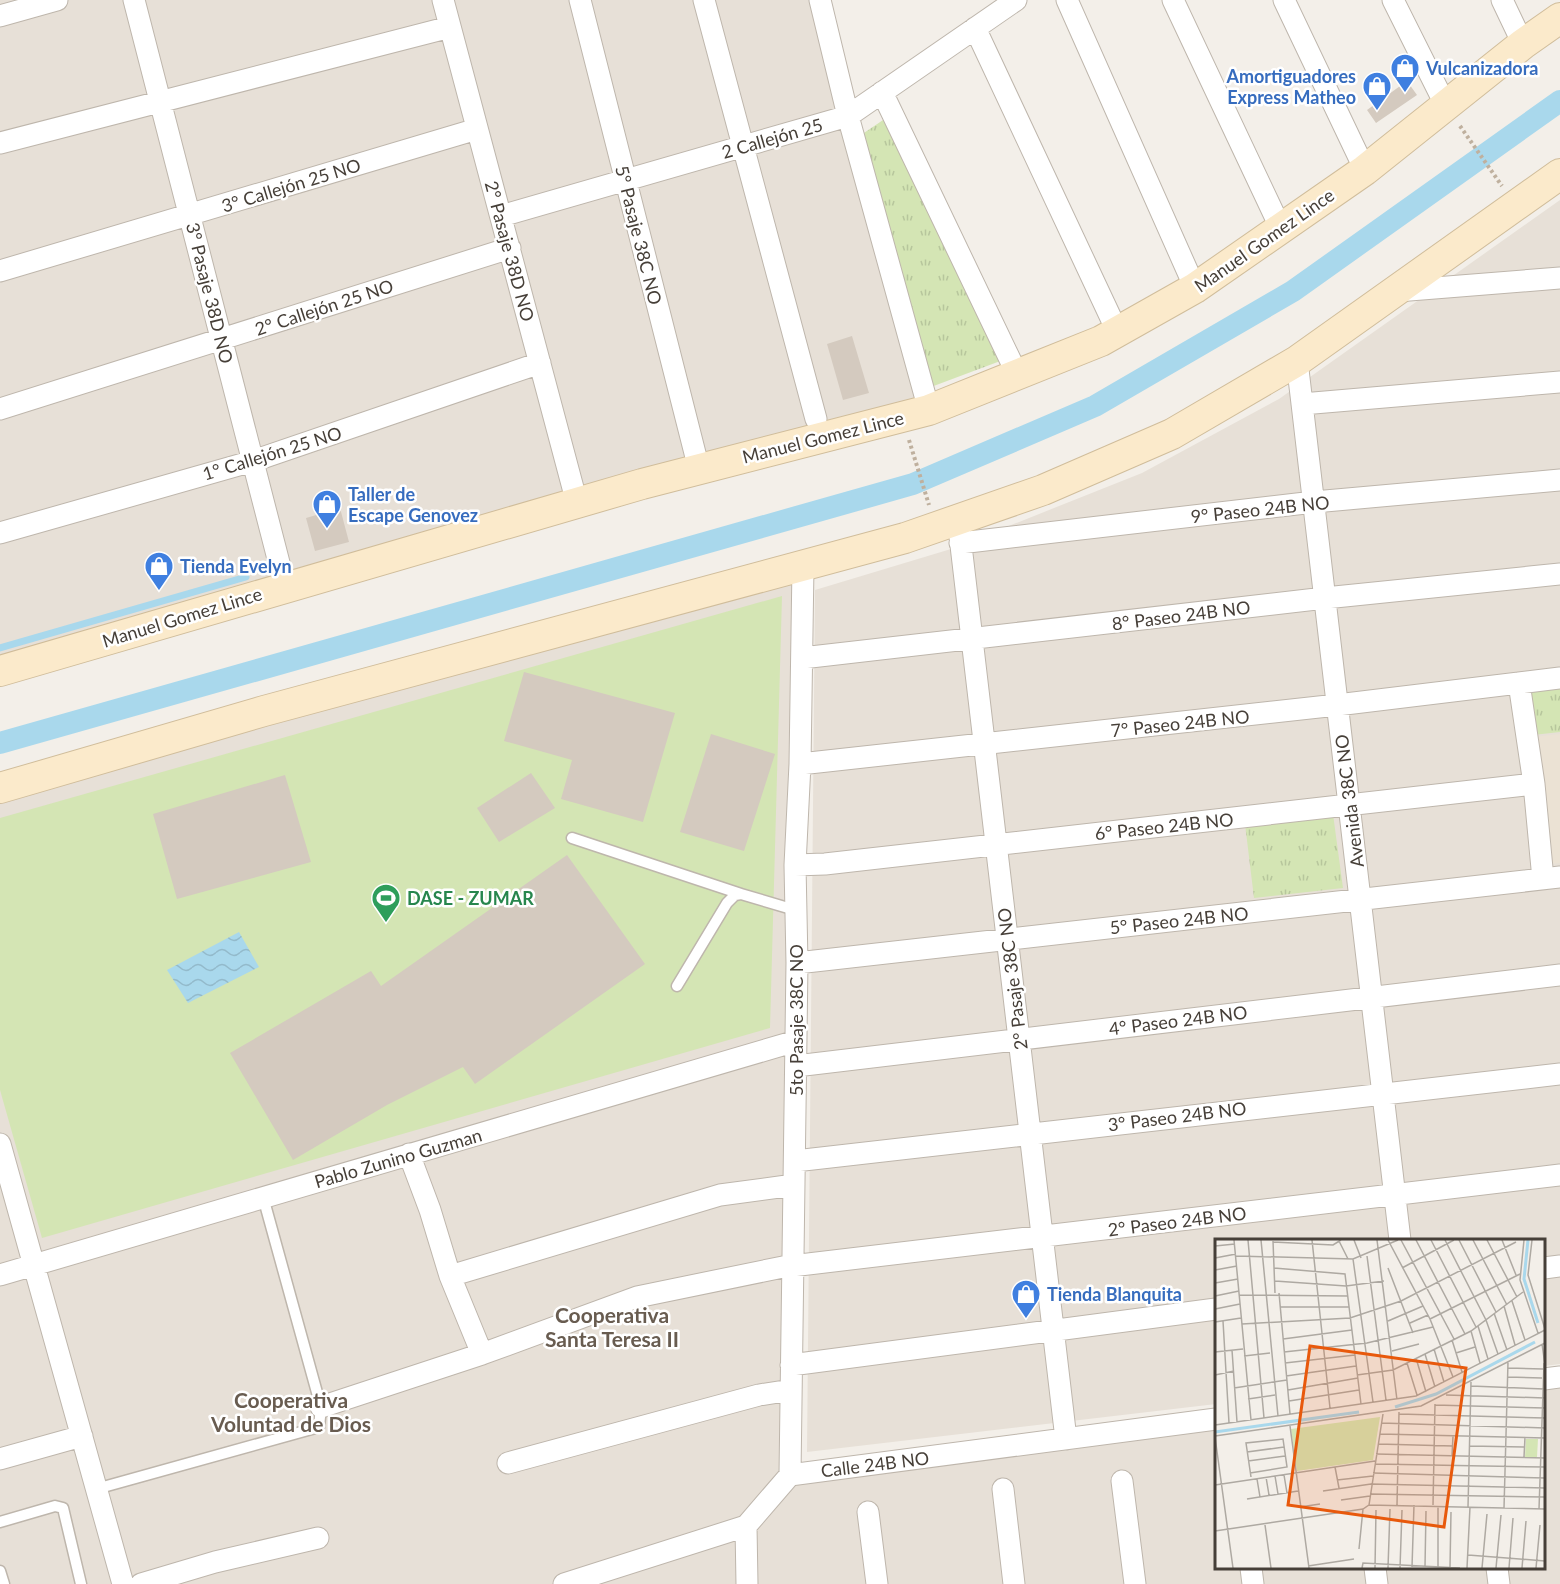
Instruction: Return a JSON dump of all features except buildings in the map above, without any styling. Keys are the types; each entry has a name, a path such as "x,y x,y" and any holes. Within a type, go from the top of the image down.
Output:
{"main road":[{"name":"Manuel Gomez Lince","path":"0,671 578,502 929,410 1118,333 1195,288 1365,170 1454,118 1523,44 1560,18"},
{"path":"0,788 264,711 950,526 1042,490 1172,434 1297,361 1560,174"}],"street":[{"path":"0,16 57,0"},
{"name":"3° Pasaje 38D NO","path":"134,0 285,586"},
{"name":"2° Pasaje 38D NO","path":"443,0 578,502"},
{"name":"5° Pasaje 38C NO","path":"580,0 699,469"},
{"path":"704,0 816,419"},
{"path":"820,0 848,116 929,410"},
{"name":"2 Callejón 25","path":"501,216 625,178 848,116 1016,0"},
{"path":"1067,0 1195,288"},
{"path":"1173,0 1281,229"},
{"path":"1284,0 1365,170"},
{"path":"1393,0 1454,118"},
{"path":"1502,0 1523,44"},
{"path":"0,143 450,27"},
{"path":"975,28 1118,333"},
{"path":"882,92 1017,374"},
{"name":"3° Callejón 25 NO","path":"0,270 477,129"},
{"name":"2° Callejón 25 NO","path":"0,409 510,248"},
{"path":"1396,291 1560,278"},
{"name":"Avenida 38C NO","path":"1297,361 1400,1239"},
{"name":"1° Callejón 25 NO","path":"0,533 253,461 540,363"},
{"path":"1302,404 1560,382"},
{"name":"9° Paseo 24B NO","path":"950,526 1314,502 1560,480"},
{"name":"2° Pasaje 38C NO","path":"950,526 972,639 1066,1439"},
{"name":"5to Pasaje 38C NO","path":"790,1475 797,963 795,865 800,764 803,566"},
{"name":"8° Paseo 24B NO","path":"802,658 1325,598 1560,574"},
{"name":"7° Paseo 24B NO","path":"800,764 1560,678"},
{"path":"1519,683 1551,878"},
{"name":"6° Paseo 24B NO","path":"795,865 996,845 1534,784"},
{"name":"5° Paseo 24B NO","path":"797,963 1551,878"},
{"name":"4° Paseo 24B NO","path":"796,1066 1560,975"},
{"name":"Pablo Zunino Guzman","path":"0,1275 796,1041"},
{"name":"3° Paseo 24B NO","path":"795,1161 1383,1092 1560,1074"},
{"path":"0,1144 123,1584"},
{"path":"409,1154 430,1210 450,1276 482,1354"},
{"name":"2° Paseo 24B NO","path":"321,1407 482,1354 637,1297 793,1267 1560,1175"},
{"path":"450,1276 720,1196 794,1185"},
{"path":"1545,1268 1560,1266"},
{"path":"792,1365 1215,1309"},
{"path":"1545,1379 1560,1377"},
{"path":"508,1463 759,1395 791,1390"},
{"name":"Calle 24B NO","path":"790,1475 1215,1419"},
{"path":"0,1459 82,1437"},
{"path":"564,1584 746,1526 790,1475"},
{"path":"1122,1481 1135,1584"},
{"path":"1003,1490 1014,1584"},
{"path":"868,1512 877,1584"},
{"path":"746,1526 747,1584"},
{"path":"141,1584 215,1562 318,1538"},
{"path":"1251,1569 1253,1584"},
{"path":"1375,1569 1377,1584"},
{"path":"1497,1569 1499,1584"}],"lane":[{"path":"572,838 795,910"},
{"path":"677,986 727,903 735,895 741,894"},
{"path":"96,1489 320,1426 321,1407 263,1197"},
{"path":"0,1522 55,1506 63,1508 81,1584"},
{"path":"0,1571 4,1584"}],"path":[{"path":"1454,118 1499,182"},
{"path":"908,438 950,526"}],"shaded area":[{"path":"0,0 822,0 930,411 0,672"},
{"path":"1560,200 1560,1364 1545,1366 1545,1239 1215,1239 1215,1404 807,1452 815,590 951,549 1142,473 1279,399"},
{"path":"800,559 792,1478 1215,1424 1215,1569 1545,1569 1545,1383 1560,1380 1560,1584 0,1584 0,797"},
{"path":"1560,734 1560,863 1547,864 1533,737"}],"green space":[{"path":"886,118 1003,360 931,387 858,137"},
{"name":"DASE - ZUMAR","path":"782,596 770,1028 42,1238 0,1090 0,818"},
{"path":"1560,686 1560,732 1533,735 1528,690"},
{"path":"1333,814 1343,888 1254,898 1245,824"}],"water":[{"path":"239,932 259,967 188,1003 167,970"}],"waterway":[{"path":"0,743 913,484 1095,406 1293,291 1560,101"},
{"path":"0,648 246,577"}],"place":[{"name":"Vulcanizadora","path":"1405,94"},
{"name":"Amortiguadores Express Matheo","path":"1377,112"},
{"name":"Taller de Escape Genovez","path":"327,530"},
{"name":"Tienda Evelyn","path":"159,592"},
{"name":"DASE - ZUMAR","path":"386,924"},
{"name":"Tienda Blanquita","path":"1026,1320"}],"district":[{"name":"Cooperativa Santa Teresa II","path":"612,1326"},
{"name":"Cooperativa Voluntad de Dios","path":"291,1411"}]}
